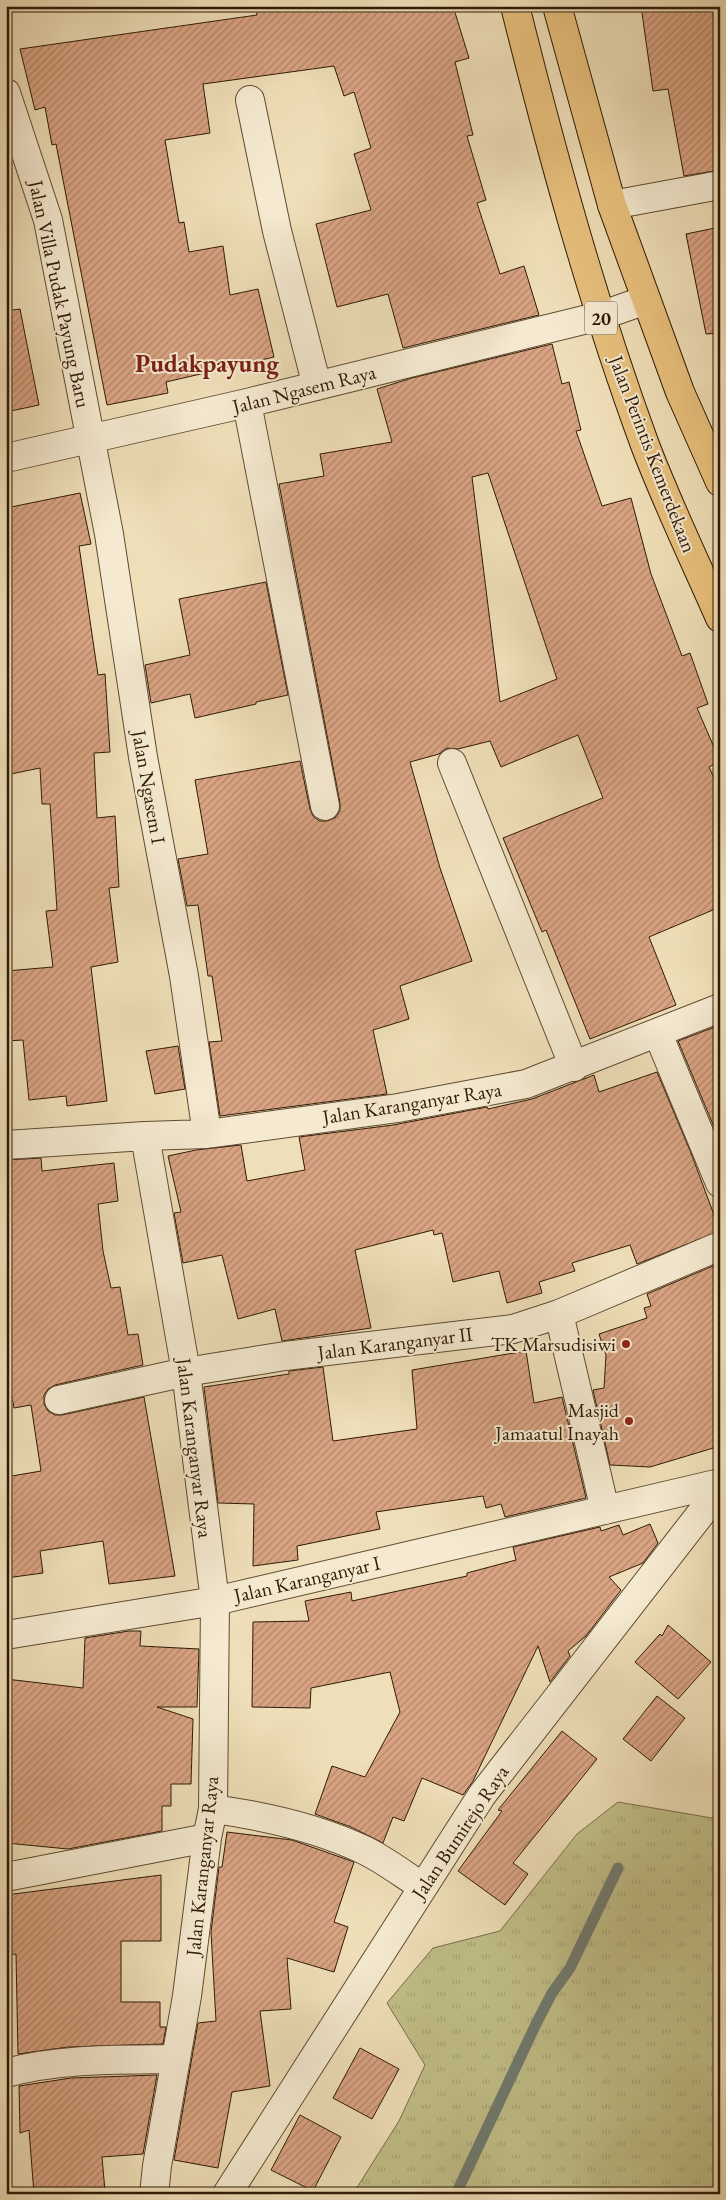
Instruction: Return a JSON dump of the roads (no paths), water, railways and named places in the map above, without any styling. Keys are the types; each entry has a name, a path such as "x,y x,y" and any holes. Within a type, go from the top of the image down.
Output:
{"highway":[{"name":"Jalan Perintis Kemerdekaan","path":"515,6 554,162 600,316 646,446 720,618"},
{"name":"20","path":"557,6 612,205 680,392 720,482"}],"street":[{"name":"Jalan Villa Pudak Payung Baru","path":"6,93 48,220 91,440"},
{"path":"250,100 277,231 317,386"},
{"path":"612,205 720,185"},
{"path":"600,316 646,300"},
{"name":"Jalan Ngasem Raya","path":"6,458 247,403 600,316"},
{"path":"247,403 325,806"},
{"name":"Jalan Ngasem I","path":"91,440 109,534 143,757 184,976 207,1134"},
{"path":"452,763 574,1066"},
{"name":"Jalan Karanganyar Raya","path":"154,2194 157,2166 187,1996 207,1838 213,1808 215,1601 186,1372 145,1136 207,1134 398,1108 526,1084 658,1034 720,1008"},
{"path":"658,1034 720,1183"},
{"path":"6,1145 145,1136"},
{"name":"Jalan Karanganyar II","path":"59,1400 186,1372 285,1356 513,1329 559,1314 720,1246"},
{"path":"559,1314 605,1510"},
{"name":"Jalan Karanganyar I","path":"6,1635 215,1601 720,1483"},
{"name":"Jalan Bumirejo Raya","path":"227,2194 482,1795 720,1489"},
{"path":"213,1808 257,1814 305,1827 366,1850 423,1888"},
{"path":"6,1877 207,1838"},
{"path":"6,2073 20,2069 84,2061 176,2059"}],"waterway":[{"path":"456,2194 536,2024 552,1993 570,1968 618,1868"}],"place":[{"name":"TK Marsudisiwi","path":"626,1344"},
{"name":"Masjid Jamaatul Inayah","path":"629,1421"}],"district":[{"name":"Pudakpayung","path":"207,363"}]}
